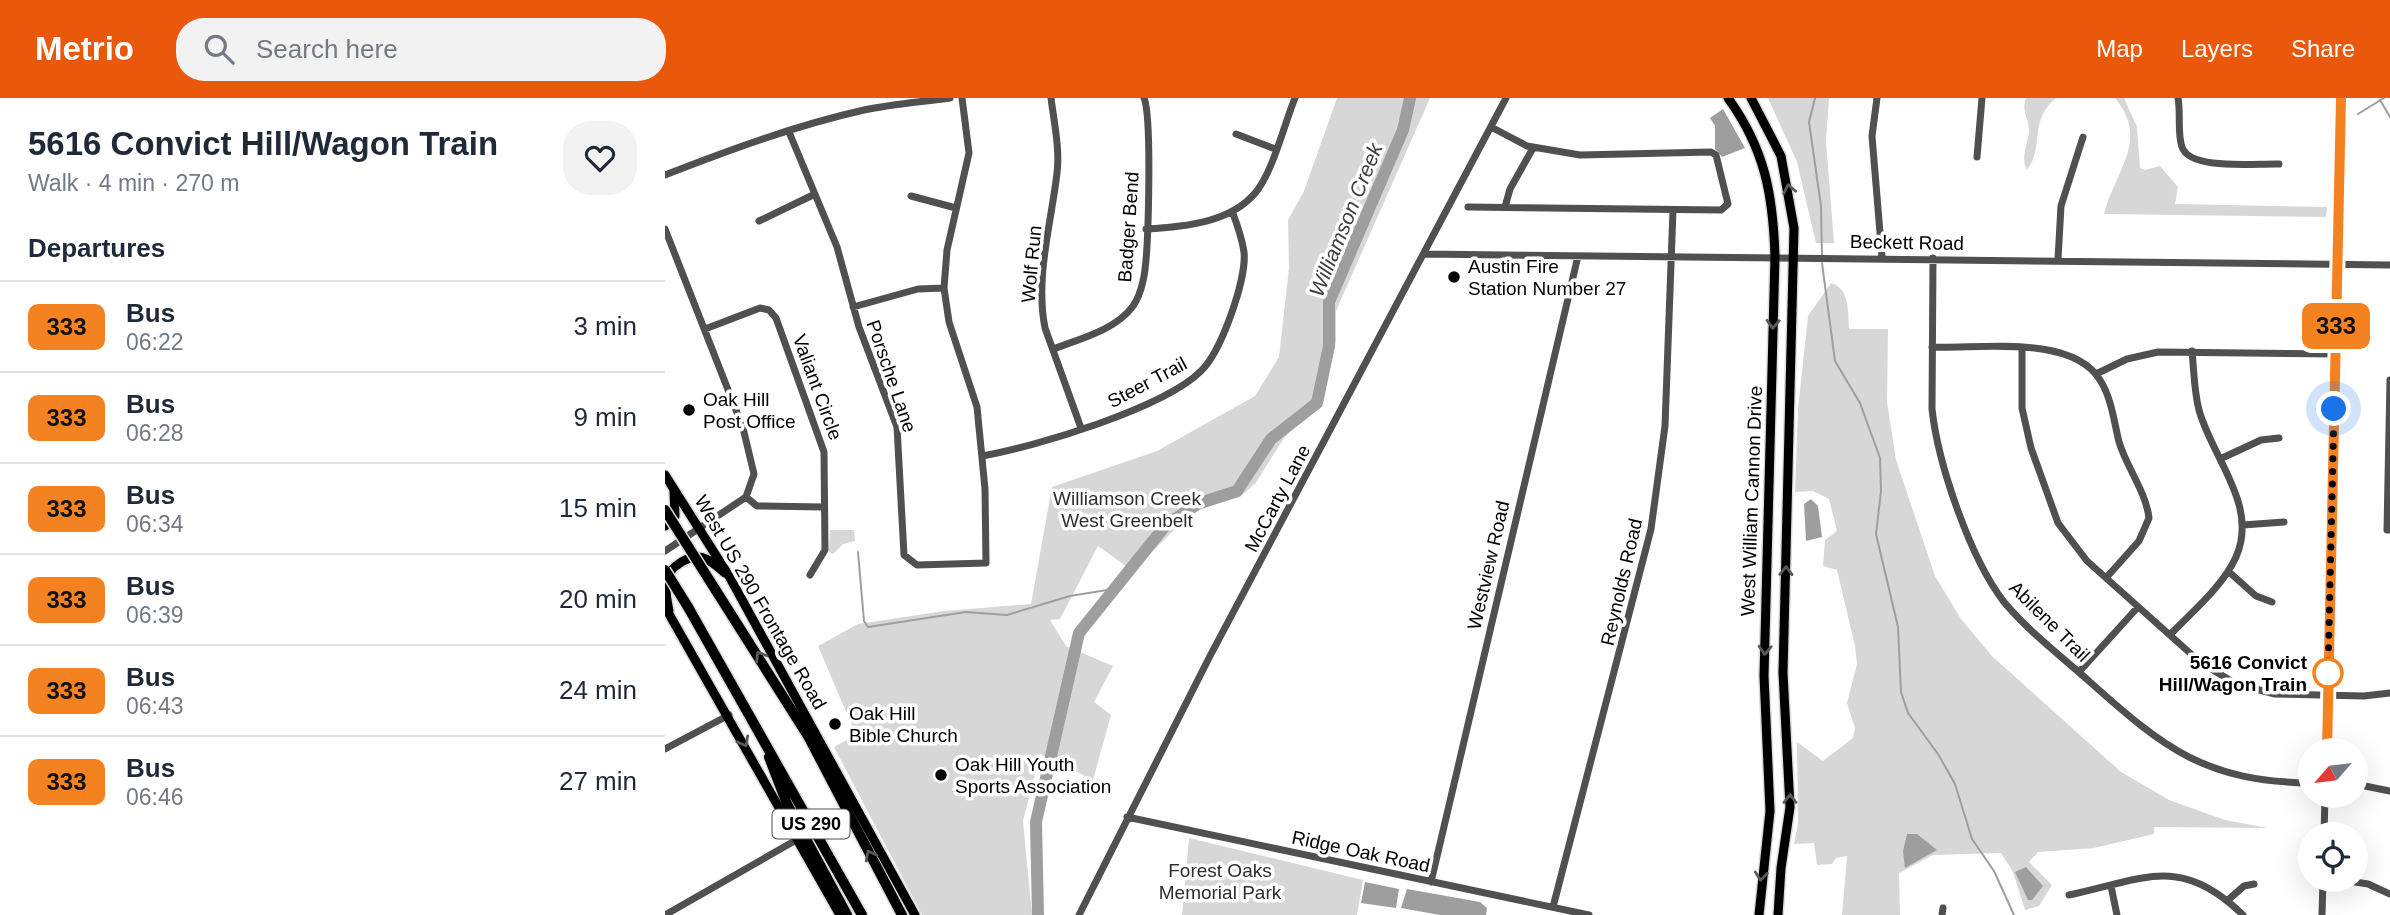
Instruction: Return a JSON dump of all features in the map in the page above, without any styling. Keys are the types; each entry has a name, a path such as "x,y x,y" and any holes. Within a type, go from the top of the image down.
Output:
{"highway":[{"name":"US 290","path":"665,510 808,736 902,915"},
{"name":"US 290","path":"665,570 761,733 862,915"},
{"path":"761,733 787,804 847,915"}],"main road":[{"name":"West William Cannon Drive","path":"1728,98 1752,137 1768,178 1773,205 1775,256 1764,676 1770,811 1759,915"},
{"name":"West William Cannon Drive","path":"1751,98 1762,114 1781,156 1792,208 1794,257 1783,673 1790,807 1781,868 1778,915"},
{"name":"West US 290 Frontage Road","path":"665,475 701,527 729,576 915,915"},
{"path":"665,526 675,516 673,486"},
{"path":"671,616 665,593 666,579 671,570 688,559 698,557 706,559 729,576"},
{"path":"665,607 729,715 839,915"}],"street":[{"path":"665,175 789,132 898,101 950,98"},
{"path":"962,98 969,153 947,250 944,288 949,322 975,398 982,456"},
{"name":"Wolf Run","path":"1051,98 1058,170 1041,300 1045,328 1081,428"},
{"name":"Badger Bend","path":"1053,349 1111,325 1132,307 1144,279 1149,118 1144,98"},
{"path":"1146,229 1182,227 1232,211 1257,191 1295,98"},
{"name":"McCarty Lane","path":"1079,915 1127,817 1506,98"},
{"path":"1877,98 1872,136 1882,257"},
{"path":"1977,157 1982,98"},
{"path":"2178,98 2182,145 2189,157 2204,163 2279,164"},
{"path":"2326,738 2341,98"},
{"path":"1468,207 1721,210 1728,201 1713,153 1680,150 1657,155 1580,155 1558,149 1533,148 1492,124"},
{"name":"Porsche Lane","path":"789,132 813,195 837,247 853,307 899,437 904,555 917,565 986,563 982,456"},
{"path":"1236,134 1275,149"},
{"path":"2058,260 2061,206 2084,137"},
{"path":"1505,207 1510,189 1533,148"},
{"path":"759,221 813,195"},
{"path":"911,196 956,208"},
{"name":"Reynolds Road","path":"1553,907 1651,529 1665,426 1673,256 1671,210"},
{"name":"Steer Trail","path":"982,456 1121,416 1199,374 1214,355 1244,262 1232,211"},
{"path":"665,229 743,428 753,465 753,485 746,497 665,551"},
{"name":"Beckett Road","path":"1424,254 1882,257 2390,265"},
{"name":"Westview Road","path":"1431,882 1578,256"},
{"name":"Abilene Trail","path":"1933,258 1932,409 1938,445 1978,559 2011,609 2152,736 2193,760 2244,777 2298,782"},
{"path":"853,307 918,289 944,288"},
{"name":"Valiant Circle","path":"705,329 760,308 769,310 776,318 824,452 824,507"},
{"path":"1932,347 2022,349 2067,354 2096,374 2106,390 2119,443 2148,518 2139,541 2106,578"},
{"path":"2022,349 2025,426 2054,512 2070,542 2106,578 2200,662 2236,684 2275,694 2390,693"},
{"path":"2096,374 2142,354 2192,351 2335,354"},
{"path":"2170,635 2228,571 2238,553 2243,525 2237,494 2199,411 2192,351"},
{"path":"2389,530 2390,380"},
{"path":"2220,459 2261,440 2279,438"},
{"path":"746,497 757,506 824,507 825,550 810,575"},
{"path":"2243,525 2284,522"},
{"path":"2228,571 2256,596 2272,602"},
{"path":"2079,673 2138,607"},
{"path":"665,749 729,715"},
{"path":"2368,786 2390,790"},
{"name":"Ridge Oak Road","path":"1127,817 1588,915"},
{"path":"665,915 798,839"},
{"path":"2069,895 2155,876 2177,876 2210,887 2243,915"},
{"path":"2228,900 2244,886 2254,884"},
{"path":"2368,884 2390,894"},
{"path":"2111,886 2117,915"},
{"path":"2322,915 2323,892"}],"green space":[{"name":"Williamson Creek West Greenbelt","path":"1337,98 1430,98 1336,311 1336,342 1328,372 1315,402 1284,438 1255,484 1240,497 1201,509 1182,522 1133,571 1098,546 1060,619 1050,620 1066,646 1113,666 1094,702 1111,715 1093,780 1040,754 1023,821 1032,915 922,915 834,747 856,735 818,646 858,624 944,611 1031,604 1052,487 1157,451 1255,396 1279,357 1289,268 1288,220 1304,191"},
{"path":"1768,98 1829,98 1826,141 1834,243 1816,243 1797,162"},
{"path":"2026,98 2056,98 2042,116 2035,152 2027,170 2024,161 2029,131 2024,108"},
{"path":"2115,98 2124,98 2137,127 2140,168 2145,170 2160,166 2178,187 2175,204 2327,207 2326,217 2104,214 2130,142 2130,128"},
{"path":"1831,283 1842,290 1845,296 1849,329 1888,329 1887,402 1896,460 1935,576 1961,619 1992,656 2121,772 2169,800 2225,820 2268,828 2154,827 2154,834 2094,848 2038,852 2029,862 2052,885 2039,906 2025,910 2013,872 2001,853 1933,855 1899,873 1900,915 1842,915 1847,856 1836,858 1832,864 1817,865 1814,843 1794,844 1798,823 1797,742 1823,761 1853,738 1855,728 1847,703 1857,664 1855,646 1837,570 1823,566 1825,540 1837,531 1829,499 1813,491 1795,492 1798,409 1808,316"},
{"path":"830,530 854,530 855,541 843,544 833,554 829,552"},
{"name":"Forest Oaks Memorial Park","path":"1189,838 1363,880 1357,915 1182,915"}],"shaded area":[{"path":"1723,109 1745,148 1722,157 1715,149 1715,126 1710,118"},
{"path":"1811,499 1818,506 1822,537 1806,541 1804,504"},
{"path":"1907,834 1917,834 1937,850 1905,868 1903,851"},
{"path":"2026,867 2043,886 2032,900 2028,900 2015,872"},
{"path":"1365,882 1399,889 1396,908 1361,903"},
{"path":"1407,889 1480,902 1487,908 1486,915 1440,915 1401,908"}],"waterway":[{"name":"Williamson Creek","path":"1038,915 1036,822 1079,633 1165,526 1197,504 1237,491 1271,439 1317,403 1329,346 1329,302 1403,130 1410,98"},
{"path":"1815,98 1809,122 1821,206 1822,257"},
{"path":"2358,114 2384,98"},
{"path":"2380,100 2390,117"},
{"path":"1822,263 1835,361 1860,403 1880,458 1881,491 1876,534 1898,627 1901,692 1908,713 1938,754 1955,784 1972,839 1994,871 2014,915"},
{"path":"858,552 864,621 868,627 966,612 1007,615 1070,596 1113,589"}],"bus line":[{"name":"333","path":"2327,738 2341,98"}],"place":[{"name":"Austin Fire Station Number 27","path":"1454,277"},
{"name":"Oak Hill Post Office","path":"689,410"},
{"name":"5616 Convict Hill/Wagon Train","path":"2328,673"},
{"name":"Oak Hill Bible Church","path":"835,724"},
{"name":"Oak Hill Youth Sports Association","path":"941,775"}],"route":[{"path":"2328,673 2334,409"}]}
